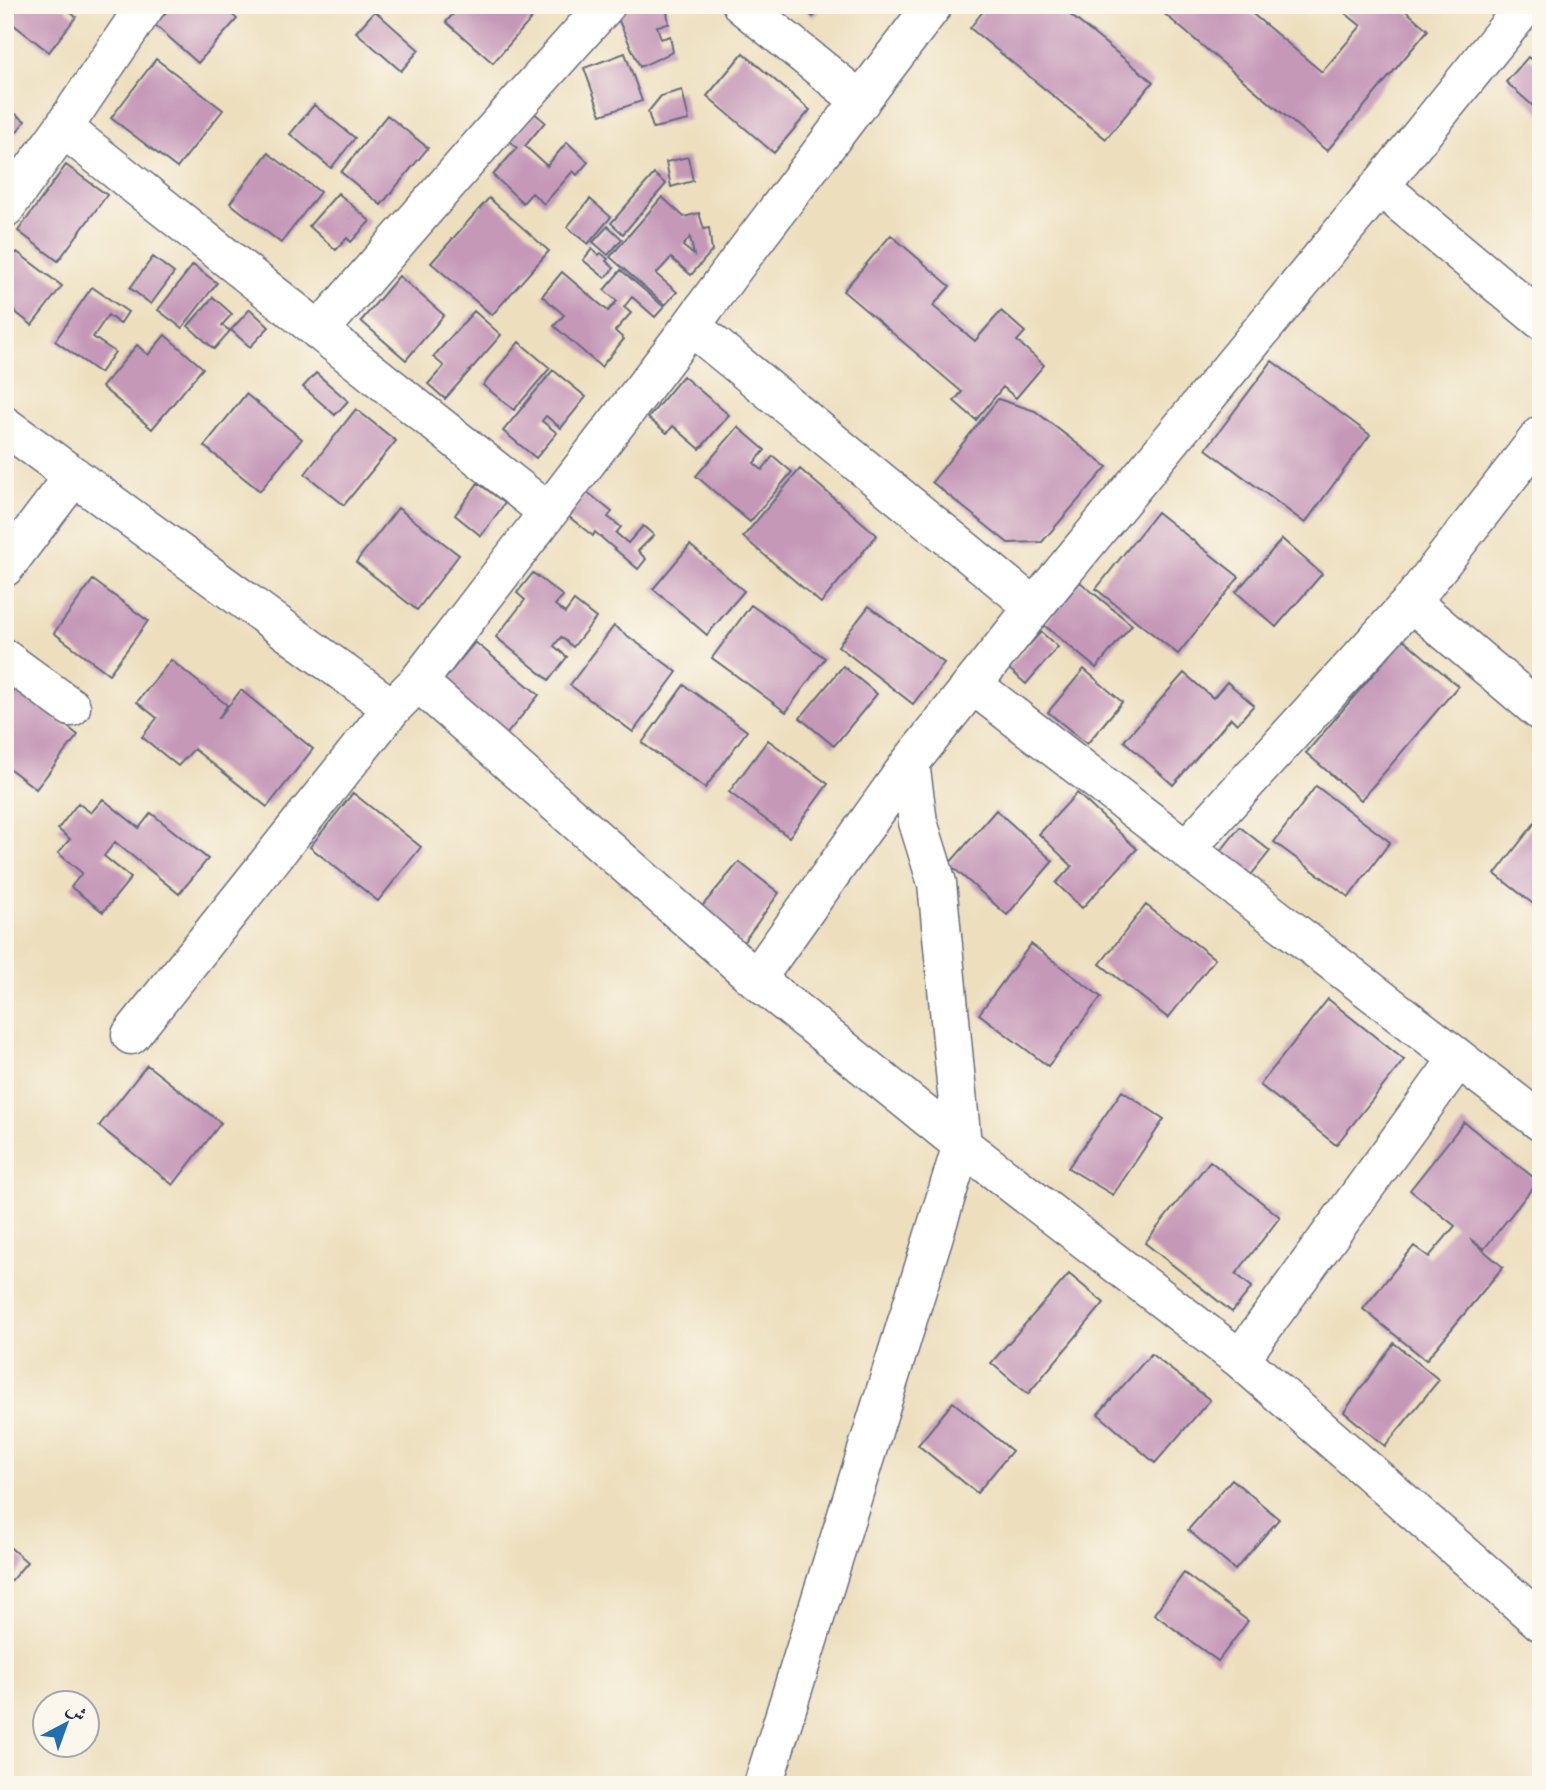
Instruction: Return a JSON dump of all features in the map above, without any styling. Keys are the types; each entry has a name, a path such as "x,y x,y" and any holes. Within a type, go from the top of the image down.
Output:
{"street":[{"path":"5,208 146,5"},
{"path":"318,331 606,5"},
{"path":"742,5 861,100"},
{"path":"131,1035 392,708 418,682 691,327 933,5"},
{"path":"756,979 910,764 973,684 1525,5"},
{"path":"63,128 548,512"},
{"path":"1380,186 1541,320"},
{"path":"691,327 1034,607"},
{"path":"5,426 392,708"},
{"path":"1187,848 1411,602 1541,435"},
{"path":"5,567 74,476"},
{"path":"1411,602 1541,712"},
{"path":"5,659 71,707"},
{"path":"418,682 756,979 962,1145 1240,1359 1541,1622"},
{"path":"973,684 1541,1122"},
{"path":"763,1785 962,1145 937,883 918,822 910,764"},
{"path":"1240,1359 1458,1059"}],"building":[{"path":"5,5 61,5 76,17 49,52 5,18"},
{"path":"172,5 222,5 237,19 198,63 155,25"},
{"path":"461,5 520,5 533,17 493,63 446,22"},
{"path":"622,5 666,5 669,24 657,26 661,39 670,36 673,52 640,67 618,19"},
{"path":"800,5 824,5 813,17"},
{"path":"988,5 1058,5 1153,82 1106,139 970,28"},
{"path":"1154,5 1242,5 1322,72 1361,26 1335,5 1399,5 1428,30 1327,151"},
{"path":"375,11 419,50 401,71 356,32"},
{"path":"625,53 642,101 601,115 584,68"},
{"path":"743,53 810,110 774,153 707,96"},
{"path":"1528,57 1536,63 1541,57 1541,113 1506,82"},
{"path":"156,59 223,110 177,168 111,118"},
{"path":"682,90 689,120 653,128 648,112 661,96"},
{"path":"314,105 355,138 331,168 290,134"},
{"path":"5,106 25,121 5,147"},
{"path":"532,111 545,122 525,146 547,166 567,142 588,162 577,175 573,171 544,204 532,193 523,203 493,175 517,148 508,139"},
{"path":"387,115 428,148 381,205 341,172"},
{"path":"268,153 320,192 281,243 230,203"},
{"path":"688,157 693,181 671,187 666,162"},
{"path":"66,165 107,195 58,261 18,231"},
{"path":"654,174 666,184 623,234 611,223"},
{"path":"338,193 370,221 351,242 347,238 336,250 309,226"},
{"path":"662,197 684,217 699,213 704,229 709,228 712,251 691,275 671,258 656,274 677,292 665,305 610,257","holes":["690,237 694,255 683,246"]},
{"path":"489,198 549,251 492,315 431,263"},
{"path":"590,199 611,217 588,244 567,227"},
{"path":"608,226 622,239 608,255 593,242"},
{"path":"891,235 950,286 933,306 975,341 1001,311 1025,332 1017,341 1044,365 1016,398 1003,387 976,420 954,401 962,392 843,291"},
{"path":"592,249 608,259 606,261 614,268 605,278 583,260"},
{"path":"17,252 62,286 32,325 5,304 5,266"},
{"path":"153,257 174,273 151,304 130,288"},
{"path":"193,265 217,283 182,328 158,310"},
{"path":"621,270 664,307 655,317 632,297 624,307 631,313 615,331 624,339 601,367 554,326 564,315 542,296 562,272 608,311 617,301 604,290"},
{"path":"399,276 444,315 406,360 361,321"},
{"path":"92,287 128,312 120,324 108,315 93,337 115,352 100,373 55,341"},
{"path":"213,297 232,314 222,325 230,331 214,349 188,326"},
{"path":"250,309 269,327 250,347 231,330"},
{"path":"474,311 501,335 445,399 428,384 444,366 433,357"},
{"path":"165,335 203,368 152,429 102,387 137,345 148,355"},
{"path":"519,342 550,368 514,410 483,385"},
{"path":"1272,361 1370,435 1305,523 1206,449"},
{"path":"553,370 586,397 561,428 546,416 542,421 557,433 536,458 503,431"},
{"path":"316,373 348,401 335,415 303,387"},
{"path":"683,376 729,415 700,449 673,426 667,433 648,418"},
{"path":"246,394 302,439 260,491 204,446"},
{"path":"998,399 1035,411 1107,467 1042,542 1008,543 932,482"},
{"path":"356,409 396,441 344,505 305,474"},
{"path":"738,427 765,450 754,463 762,470 773,456 792,472 750,522 696,476"},
{"path":"800,469 877,535 821,603 743,537"},
{"path":"478,483 505,503 481,536 455,515"},
{"path":"587,492 612,512 608,517 621,527 616,533 628,543 643,526 654,535 638,551 646,559 638,569 595,532 593,536 568,516"},
{"path":"398,508 459,555 417,610 356,562"},
{"path":"1157,512 1239,577 1178,654 1096,589"},
{"path":"1282,539 1322,574 1276,627 1236,592"},
{"path":"690,545 744,591 707,635 653,589"},
{"path":"533,573 563,596 555,605 565,613 574,601 596,618 573,647 561,637 554,646 567,657 549,680 496,637 525,600 517,593"},
{"path":"93,580 148,621 109,674 54,633"},
{"path":"1080,582 1132,625 1096,668 1044,625"},
{"path":"751,605 825,658 786,712 712,658"},
{"path":"869,606 944,663 913,704 838,646"},
{"path":"614,626 677,672 633,732 570,685"},
{"path":"1041,632 1058,647 1026,684 1008,668"},
{"path":"1403,639 1458,686 1361,800 1306,753"},
{"path":"475,642 539,695 487,758 423,705"},
{"path":"171,660 227,705 218,719 241,690 313,749 267,807 194,749 178,766 142,737 157,718 137,702"},
{"path":"843,666 877,694 834,746 800,718"},
{"path":"1084,669 1122,702 1087,744 1048,712"},
{"path":"1184,673 1213,698 1227,682 1254,705 1237,724 1231,718 1173,785 1124,741"},
{"path":"684,685 747,731 705,788 642,743"},
{"path":"16,687 78,735 36,789 5,765 5,701"},
{"path":"768,740 828,784 789,837 729,792"},
{"path":"1316,786 1390,842 1349,897 1274,842"},
{"path":"353,793 421,847 378,901 310,847"},
{"path":"1077,793 1137,849 1082,908 1056,883 1072,866 1039,834"},
{"path":"103,799 139,828 151,813 208,859 179,894 115,842 104,856 131,878 103,912 71,887 82,873 58,853 70,839 58,829 78,803 91,813"},
{"path":"996,810 1053,861 1007,915 949,864"},
{"path":"1541,815 1541,910 1495,874"},
{"path":"1240,827 1270,851 1251,875 1220,852"},
{"path":"739,862 779,893 742,944 698,911"},
{"path":"1146,905 1215,959 1168,1018 1100,964"},
{"path":"1031,944 1101,997 1048,1066 979,1014"},
{"path":"1328,999 1404,1060 1336,1145 1260,1085"},
{"path":"147,1065 221,1123 173,1185 99,1126"},
{"path":"1122,1091 1164,1119 1113,1195 1068,1168"},
{"path":"1464,1122 1538,1181 1484,1249 1470,1239 1503,1267 1426,1360 1363,1309 1414,1246 1429,1257 1455,1226 1410,1190"},
{"path":"1210,1161 1280,1217 1236,1274 1252,1287 1232,1312 1145,1243"},
{"path":"1069,1274 1104,1303 1028,1394 991,1363"},
{"path":"1394,1343 1439,1380 1385,1446 1344,1412"},
{"path":"1151,1354 1210,1400 1155,1463 1098,1414"},
{"path":"953,1402 1012,1451 977,1493 918,1445"},
{"path":"1232,1479 1279,1519 1235,1570 1188,1530"},
{"path":"5,1543 27,1562 5,1588"},
{"path":"1184,1573 1248,1621 1218,1661 1154,1614"}]}
